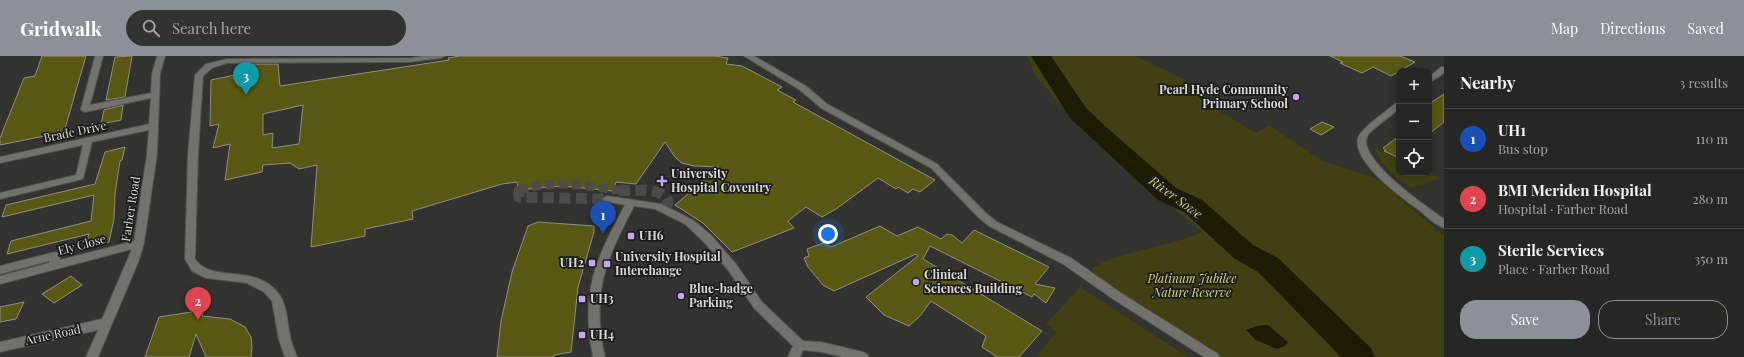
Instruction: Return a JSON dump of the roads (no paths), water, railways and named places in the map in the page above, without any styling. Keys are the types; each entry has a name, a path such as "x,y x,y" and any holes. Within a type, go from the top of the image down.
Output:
{"street":[{"path":"99,56 85,110 155,95"},
{"name":"Farber Road","path":"92,357 139,243 154,126 156,74 161,56"},
{"path":"291,357 284,340 277,300 268,289 249,279 210,275 196,268 190,259 193,154 199,75 209,66 226,61 410,60 442,56"},
{"path":"748,56 803,88 824,106 934,166 982,215 993,224 1067,261 1117,296 1214,357"},
{"path":"1432,79 1444,69"},
{"path":"1396,107 1364,134 1362,140 1363,149 1374,166 1385,177 1444,224"},
{"name":"Brade Drive","path":"0,160 154,126"},
{"path":"0,196 80,176 88,141"},
{"path":"607,199 657,206 689,222 708,239 732,267 758,306 800,345 821,347 863,357"},
{"path":"599,357 594,338 592,318 598,276 610,241 631,203"},
{"name":"Ely Close","path":"0,280 139,243"},
{"name":"Ely Close","path":"0,270 55,256 54,266"},
{"name":"Arne Road","path":"0,347 107,323"},
{"path":"794,357 800,345"}],"waterway":[{"name":"River Sowe","path":"1041,56 1044,63 1078,113 1096,130 1167,194 1193,206 1244,252 1268,265 1360,357"}],"tunnel":[{"path":"519,191 533,187 560,184 619,190"},
{"path":"619,190 647,190 660,193 668,202 665,209"},
{"path":"619,190 628,191"},
{"path":"519,191 519,197 607,199"}],"place":[{"name":"Sterile Services","path":"246,95"},
{"name":"Pearl Hyde Community Primary School","path":"1296,97"},
{"name":"University Hospital Coventry","path":"662,181"},
{"name":"UH1","path":"603,234"},
{"name":"UH6","path":"631,236"},
{"name":"UH2","path":"592,263"},
{"name":"University Hospital Interchange","path":"607,264"},
{"name":"Clinical Sciences Building","path":"916,282"},
{"name":"Blue-badge Parking","path":"681,296"},
{"name":"UH3","path":"582,299"},
{"name":"BMI Meriden Hospital","path":"198,320"},
{"name":"UH4","path":"582,335"}],"park label":[{"name":"Platinum Jubilee Nature Reserve","path":"1192,286"}]}
